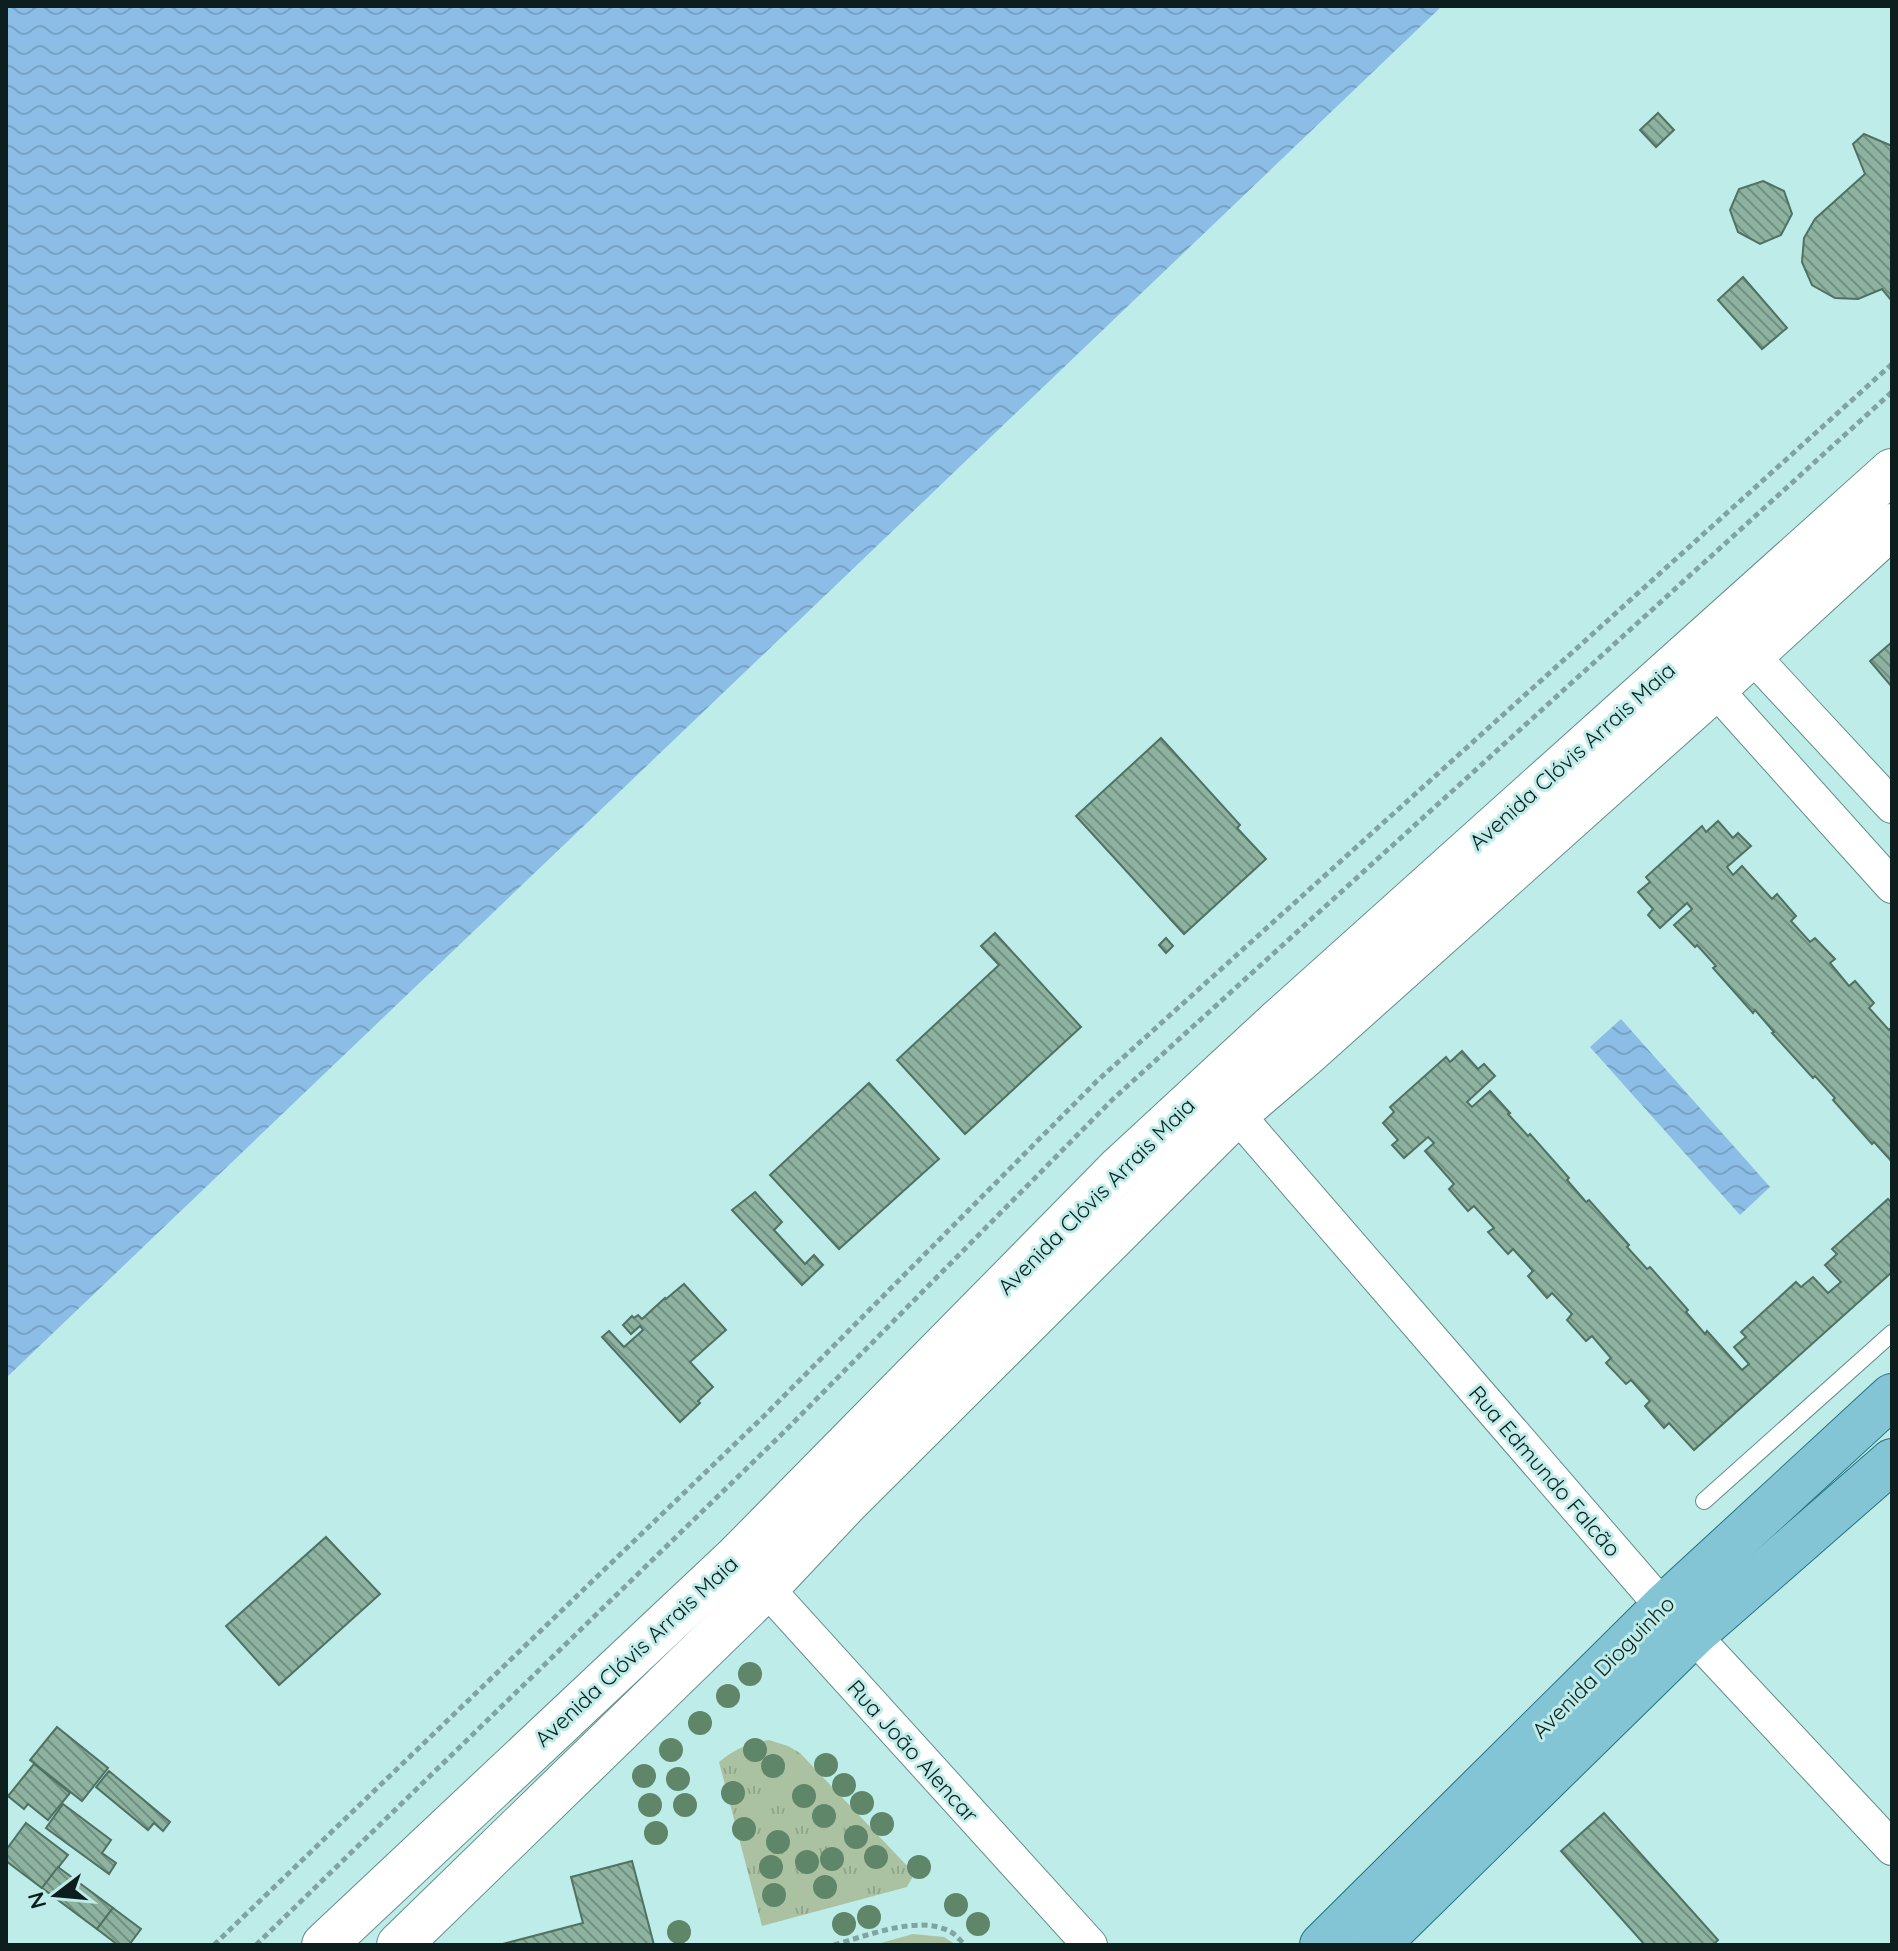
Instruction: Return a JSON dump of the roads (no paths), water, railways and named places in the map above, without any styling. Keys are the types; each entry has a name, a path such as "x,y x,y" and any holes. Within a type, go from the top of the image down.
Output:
{"main road":[{"name":"Avenida Clóvis Arrais Maia","path":"324,1945 738,1556 1119,1169 1223,1099 1306,1054 1714,689 1736,639 1892,471"},
{"name":"Avenida Clóvis Arrais Maia","path":"399,1945 765,1589 1223,1099 1685,655 1736,639 1892,526"},
{"name":"Avenida Dioguinho","path":"1377,1945 1892,1396"},
{"name":"Avenida Dioguinho","path":"1322,1945 1678,1621 1892,1461"}],"street":[{"path":"1736,639 1892,806"},
{"path":"1685,655 1892,886"},
{"name":"Rua Edmundo Falcão","path":"1223,1099 1678,1621 1892,1848"},
{"name":"Rua João Alencar","path":"738,1556 1090,1945"}],"lane":[{"path":"1704,1501 1892,1333"}],"water":[{"path":"6,6 1442,6 6,1378"},
{"path":"1621,1019 1770,1187 1740,1215 1590,1047"}]}
